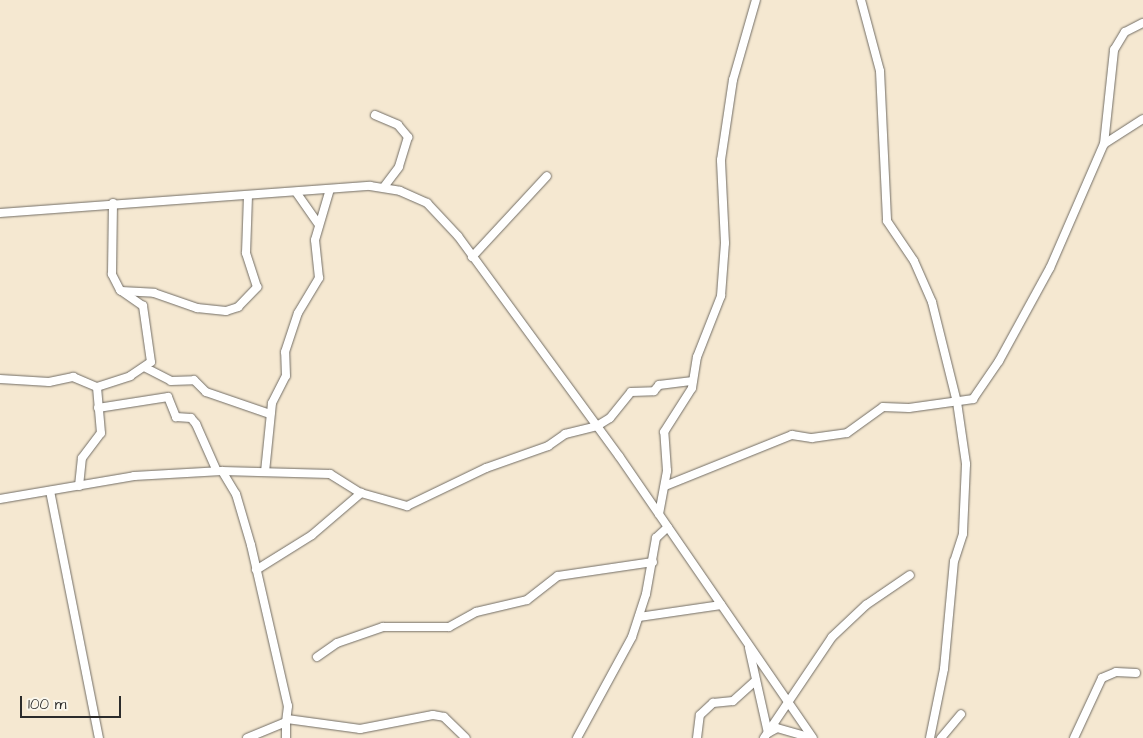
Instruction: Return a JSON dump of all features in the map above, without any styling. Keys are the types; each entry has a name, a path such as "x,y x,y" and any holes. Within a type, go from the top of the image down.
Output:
{"street":[{"path":"659,514 665,486 664,432 690,392 691,381 721,296 725,243 721,160 733,80 756,0"},
{"path":"860,0 880,71 887,221 914,261 932,302 957,402 966,464 963,534 954,561 944,669 930,738"},
{"path":"665,486 792,435 812,438 846,432 883,407 957,402 973,399 999,361 1056,256 1104,144 1114,50 1125,32 1143,23"},
{"path":"375,115 398,125 408,137 399,167 384,187"},
{"path":"1104,144 1143,118"},
{"path":"472,256 547,176"},
{"path":"0,213 113,204 248,197 330,189 384,187 417,197 435,209 472,256 659,514 812,738"},
{"path":"265,472 270,414 286,376 285,352 298,313 319,278 315,256 318,223 330,189"},
{"path":"296,192 318,223"},
{"path":"121,291 154,293 197,308 226,311 238,307 254,293 257,281 246,253 248,197"},
{"path":"0,379 49,382 73,377 97,387 146,368 150,362 143,306 121,291 111,267 116,230 113,204"},
{"path":"146,368 171,381 194,380 206,392 270,414"},
{"path":"0,499 79,486 219,470 330,474 361,493 407,506 486,468 548,446 565,434 596,426 610,418 631,392 654,391 658,385 691,381"},
{"path":"79,486 82,458 100,437 97,387"},
{"path":"98,408 168,397 176,417 191,418 196,424 219,470 236,494 274,637 287,720 286,738"},
{"path":"50,491 99,738"},
{"path":"256,570 312,535 361,493"},
{"path":"577,738 607,678 625,654 640,617 653,562 656,538 668,527"},
{"path":"317,657 337,643 383,627 449,627 476,612 527,600 558,576 653,562"},
{"path":"766,735 789,706 819,655 847,620 910,575"},
{"path":"640,617 722,605"},
{"path":"748,643 754,682 766,735"},
{"path":"1074,738 1102,678 1116,672 1136,672"},
{"path":"697,738 700,715 713,703 733,701 754,682"},
{"path":"247,738 287,720 358,729 432,714 444,717 466,738"},
{"path":"941,738 961,714"},
{"path":"766,735 776,728 812,738"},
{"path":"357,738 358,729"}]}
